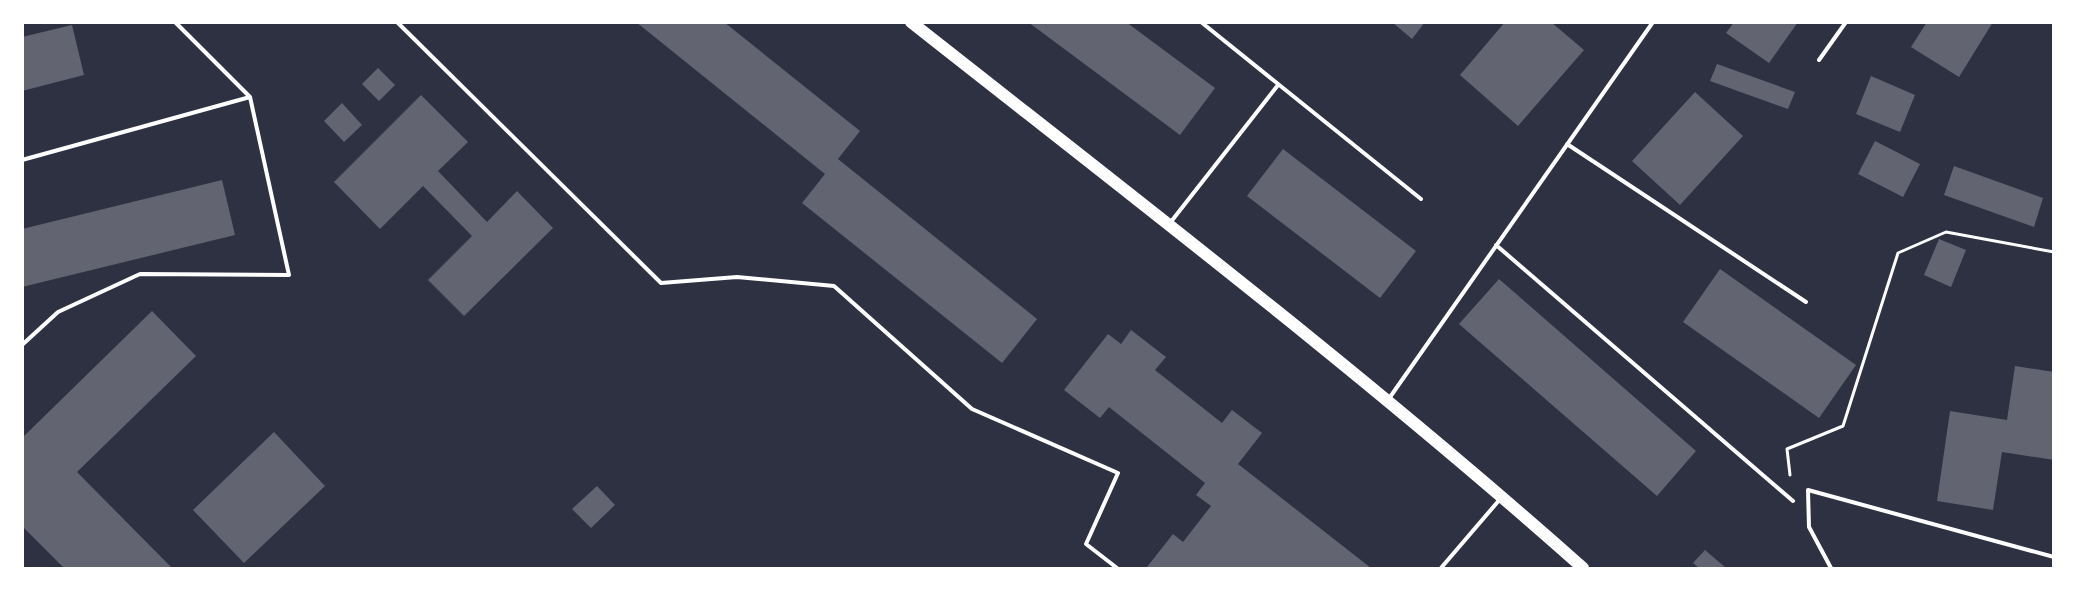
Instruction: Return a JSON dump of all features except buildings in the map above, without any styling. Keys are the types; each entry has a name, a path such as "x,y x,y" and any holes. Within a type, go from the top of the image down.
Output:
{"main road":[{"path":"911,22 1169,225 1387,401 1502,497 1582,568"}],"lane":[{"path":"22,345 58,312 140,274 289,274 250,97 175,22"},
{"path":"397,22 661,283 737,277 834,286 972,409 1118,473 1086,544 1116,568"},
{"path":"1201,22 1421,199"},
{"path":"1387,401 1653,22"},
{"path":"1819,60 1846,22"},
{"path":"1169,225 1278,85"},
{"path":"22,160 250,97"},
{"path":"1567,144 1806,302"},
{"path":"1496,245 1793,501"},
{"path":"1831,568 1809,527 1808,490 2054,557"},
{"path":"1440,568 1502,497"}],"path":[{"path":"1793,501 1787,449 1843,426 1898,252 1946,232 2054,252"}]}
